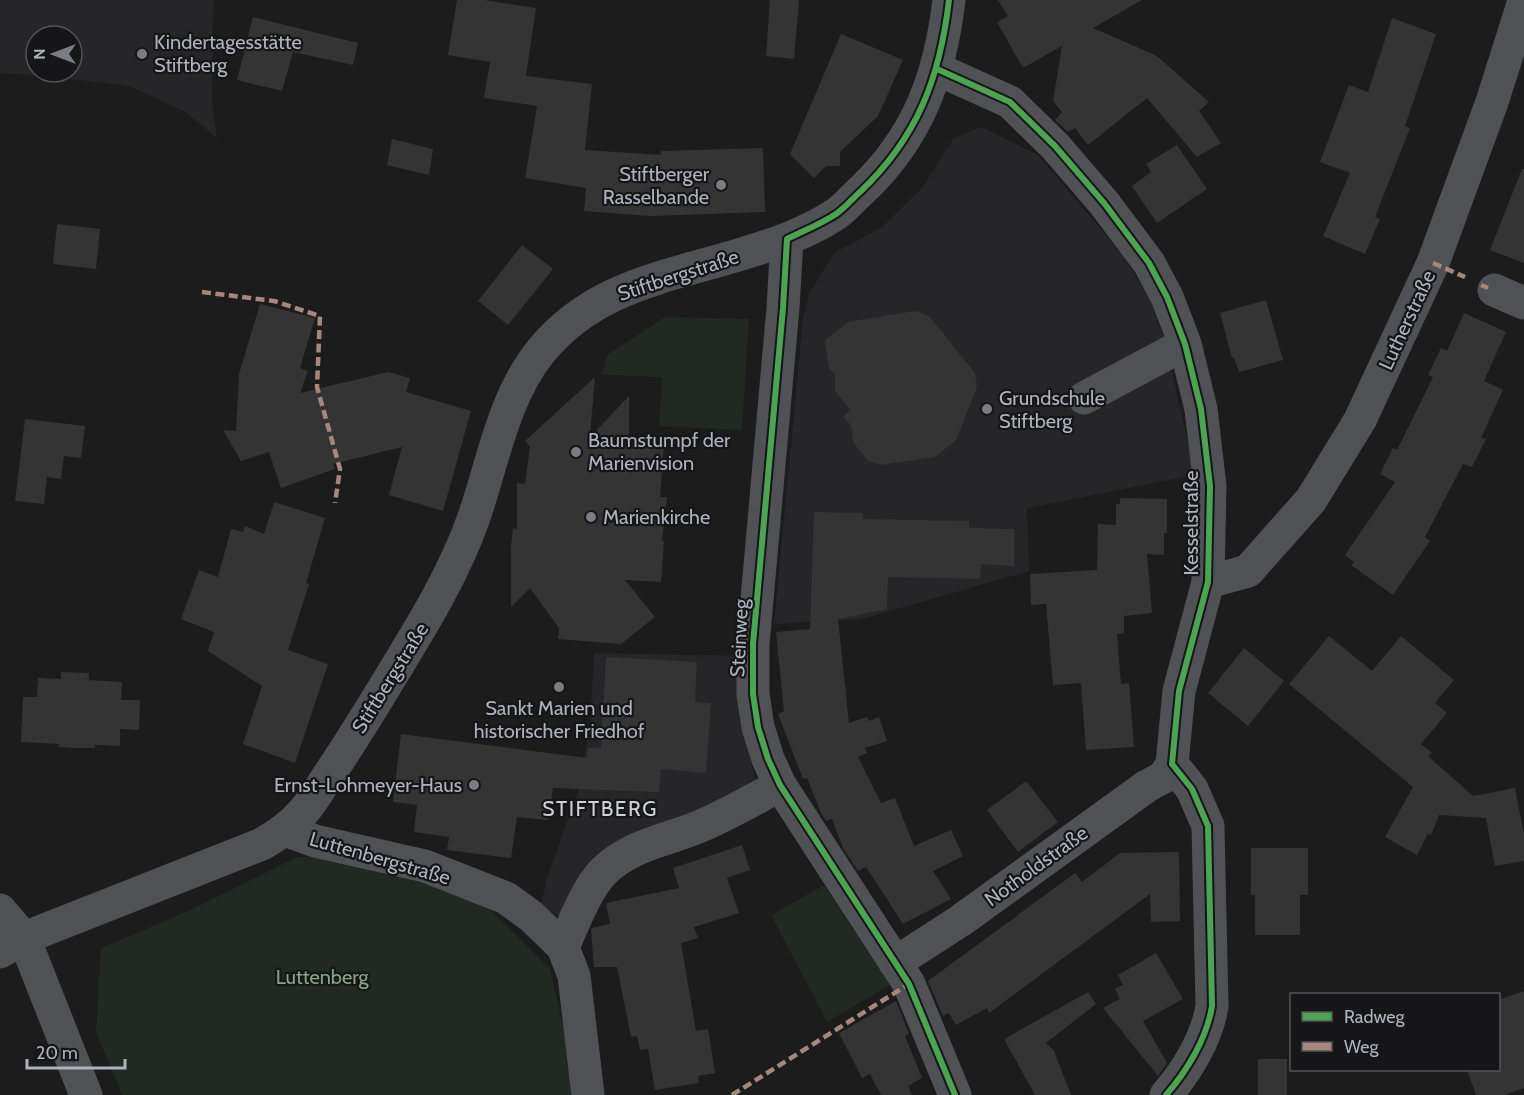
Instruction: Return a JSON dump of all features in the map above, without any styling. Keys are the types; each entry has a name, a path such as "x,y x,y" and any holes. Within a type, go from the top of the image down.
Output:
{"street":[{"name":"Stiftbergstraße","path":"12,945 262,844 285,830 305,810 345,751 438,598 473,519 502,426 519,385 541,351 569,324 600,301 628,288 787,239 837,213 872,181 900,147 921,110 937,69 949,0"},
{"name":"Lutherstraße","path":"1209,582 1248,571 1311,500 1360,420 1433,263 1492,102 1524,2"},
{"name":"Kesselstraße","path":"937,69 1010,102 1054,146 1104,203 1149,263 1167,297 1185,344 1202,409 1210,486 1209,582 1179,691 1172,764"},
{"name":"Steinweg","path":"787,239 753,644 753,694 769,791 909,984 955,1095"},
{"path":"1494,290 1524,303"},
{"path":"1084,398 1185,344"},
{"path":"1172,764 1192,789 1208,826 1212,1006 1210,1023 1175,1091"},
{"name":"Notholdstraße","path":"895,963 960,921 1148,786 1164,777 1172,764"},
{"path":"562,947 584,901 604,871 626,855 653,842 705,825 769,791"},
{"name":"Luttenbergstraße","path":"285,830 315,841 425,867 506,898 531,916 562,947 574,976 588,1095"},
{"path":"0,910 12,945 86,1095"}],"shaded area":[{"name":"Kindertagesstätte Stiftberg","path":"0,0 213,0 212,102 217,138 184,111 129,86 84,81 84,24 24,24 24,75 0,73"},
{"name":"Grundschule Stiftberg","path":"981,127 1038,155 1121,253 1150,299 1165,342 1195,475 1027,508 1029,571 862,619 774,624 803,318 809,294 834,253 881,228 922,188 954,138"},
{"path":"594,653 743,656 746,736 756,786 563,917 541,907 546,881 578,792 590,724"}],"green space":[{"path":"665,317 749,319 742,430 659,426 662,377 602,375 607,355"},
{"name":"Luttenberg","path":"297,857 335,857 383,867 484,903 550,969 570,1057 571,1095 122,1095 96,1032 101,948 186,912"},
{"path":"824,885 890,985 827,1022 771,915"}],"building":[{"path":"457,0 484,0 536,8 526,76 592,84 585,150 661,155 661,151 763,148 765,212 651,216 584,211 586,188 525,178 537,106 484,98 490,62 448,55"},
{"path":"770,0 799,0 794,59 766,56"},
{"path":"998,0 1142,0 1093,28 1157,56 1209,102 1199,111 1221,143 1197,157 1147,98 1088,145 1075,128 1068,132 1055,120 1062,112 1053,101 1062,46 1023,68 997,22 1008,16"},
{"path":"253,17 358,43 353,65 293,52 282,91 237,80"},
{"path":"1392,18 1436,34 1405,126 1410,128 1375,217 1380,219 1365,254 1323,236 1350,173 1320,162 1349,85 1368,92"},
{"path":"841,34 903,60 878,116 840,152 840,166 826,166 814,178 790,154"},
{"path":"392,139 433,149 429,175 387,165"},
{"path":"1177,145 1207,189 1157,223 1132,186 1151,172 1146,164"},
{"path":"1522,169 1524,169 1524,263 1490,250"},
{"path":"57,224 100,229 96,269 53,264"},
{"path":"522,245 553,269 508,325 478,301"},
{"path":"1266,300 1283,360 1239,372 1234,357 1232,358 1220,313"},
{"path":"260,304 315,318 300,368 308,371 300,393 388,372 410,378 406,392 471,411 443,511 389,495 402,447 333,464 335,469 281,488 269,452 241,461 223,430 236,431 239,374"},
{"path":"915,311 929,316 975,373 977,387 956,440 935,457 880,465 867,460 853,442 851,426 843,417 850,410 835,391 835,375 829,368 825,340 848,322"},
{"path":"1464,313 1506,332 1484,381 1503,390 1481,438 1486,439 1472,467 1463,464 1425,537 1430,541 1393,595 1351,565 1354,562 1345,555 1395,482 1380,474 1393,448 1397,450 1433,377 1428,375 1441,348 1447,351"},
{"name":"Marienkirche","path":"595,377 590,437 629,396 629,444 664,444 660,497 667,497 662,541 664,541 661,582 625,580 655,617 621,644 558,639 559,628 530,588 511,607 511,546 513,528 517,529 517,483 525,484 530,447 525,441"},
{"path":"25,419 85,426 81,458 64,456 61,479 47,477 44,504 15,501"},
{"path":"1120,498 1167,499 1167,533 1164,533 1164,555 1147,554 1152,613 1124,616 1124,633 1117,634 1121,684 1129,683 1134,747 1086,750 1081,683 1053,685 1046,604 1031,605 1030,574 1097,570 1098,524 1116,525 1116,504 1120,504"},
{"path":"274,502 325,518 306,583 309,584 288,650 328,664 295,763 243,744 262,686 208,651 214,632 181,619 199,570 218,577 231,529 243,532 245,526 264,534"},
{"path":"814,512 863,513 863,519 969,521 969,528 1014,529 1014,566 981,564 980,579 888,577 887,609 838,619 849,723 867,717 869,721 879,717 887,741 865,748 867,753 858,757 881,803 895,798 914,846 951,830 963,856 933,871 951,899 903,924 866,867 858,871 843,848 832,819 826,821 822,815 807,778 803,779 778,714 784,711 776,632 810,629"},
{"path":"1329,636 1372,671 1401,636 1454,680 1435,703 1447,713 1421,744 1432,753 1428,756 1473,796 1515,788 1524,835 1524,861 1495,866 1486,818 1439,815 1431,835 1428,834 1417,855 1385,837 1413,787 1289,684"},
{"path":"1244,648 1284,681 1248,726 1208,693"},
{"path":"606,657 697,662 695,702 711,703 706,773 661,769 659,792 553,788 548,820 517,817 511,858 447,850 449,837 414,832 417,805 393,802 401,734 587,758 588,748 601,748"},
{"path":"61,672 89,673 89,680 122,682 121,700 140,700 139,730 120,729 120,746 95,745 95,748 77,748 59,747 59,744 21,742 23,697 37,697 38,678 61,679"},
{"path":"1026,781 1058,822 1018,852 987,810"},
{"path":"742,845 750,870 727,878 739,913 694,927 698,938 681,943 696,1031 708,1029 715,1073 698,1076 699,1083 655,1090 648,1049 640,1050 637,1036 631,1037 617,967 594,967 591,930 610,924 606,903 679,888 673,868"},
{"path":"1251,848 1308,848 1308,895 1300,895 1300,935 1255,935 1255,895 1251,895"},
{"path":"1179,852 1180,921 1151,922 1150,894 989,1013 987,1008 956,1025 949,1013 943,1016 928,981 1075,873 1082,882 1120,853"},
{"path":"1156,953 1183,999 1143,1021 1167,1063 1158,1076 1103,1008 1120,999 1115,989 1123,985 1118,975"},
{"path":"1524,991 1524,1088 1504,1095 1476,1095 1467,1071 1500,1071 1500,999"},
{"path":"1088,992 1096,1004 1046,1043 1054,1051 1071,1095 1035,1095 1004,1039"},
{"path":"896,1001 909,1034 905,1036 922,1078 908,1086 912,1095 881,1095 870,1074 862,1078 839,1033"},
{"path":"1258,1059 1287,1059 1287,1095 1258,1095"}],"marked path":[{"path":"1433,263 1465,277"},
{"path":"1481,285 1488,288"},
{"path":"202,292 274,301 320,316 317,387 340,469 335,503"},
{"path":"732,1095 909,984"}],"cycle path":[{"path":"949,0 945,28 932,80 923,104 897,150 880,171 839,212 787,239 753,644 753,694 758,727 768,759 780,785 909,984 955,1095"},
{"path":"937,69 1010,102 1055,146 1104,203 1149,263 1167,297 1185,344 1201,409 1210,486 1208,582 1179,691 1172,764 1192,789 1208,826 1212,1006 1206,1030 1195,1054 1166,1095"}],"place":[{"name":"Kindertagesstätte Stiftberg","path":"142,54"},
{"name":"Stiftberger Rasselbande","path":"721,185"},
{"name":"Grundschule Stiftberg","path":"987,409"},
{"name":"Baumstumpf der Marienvision","path":"576,452"},
{"name":"Marienkirche","path":"591,517"},
{"name":"Sankt Marien und historischer Friedhof","path":"559,687"},
{"name":"Ernst-Lohmeyer-Haus","path":"474,785"}],"district":[{"name":"STIFTBERG","path":"600,808"}]}
